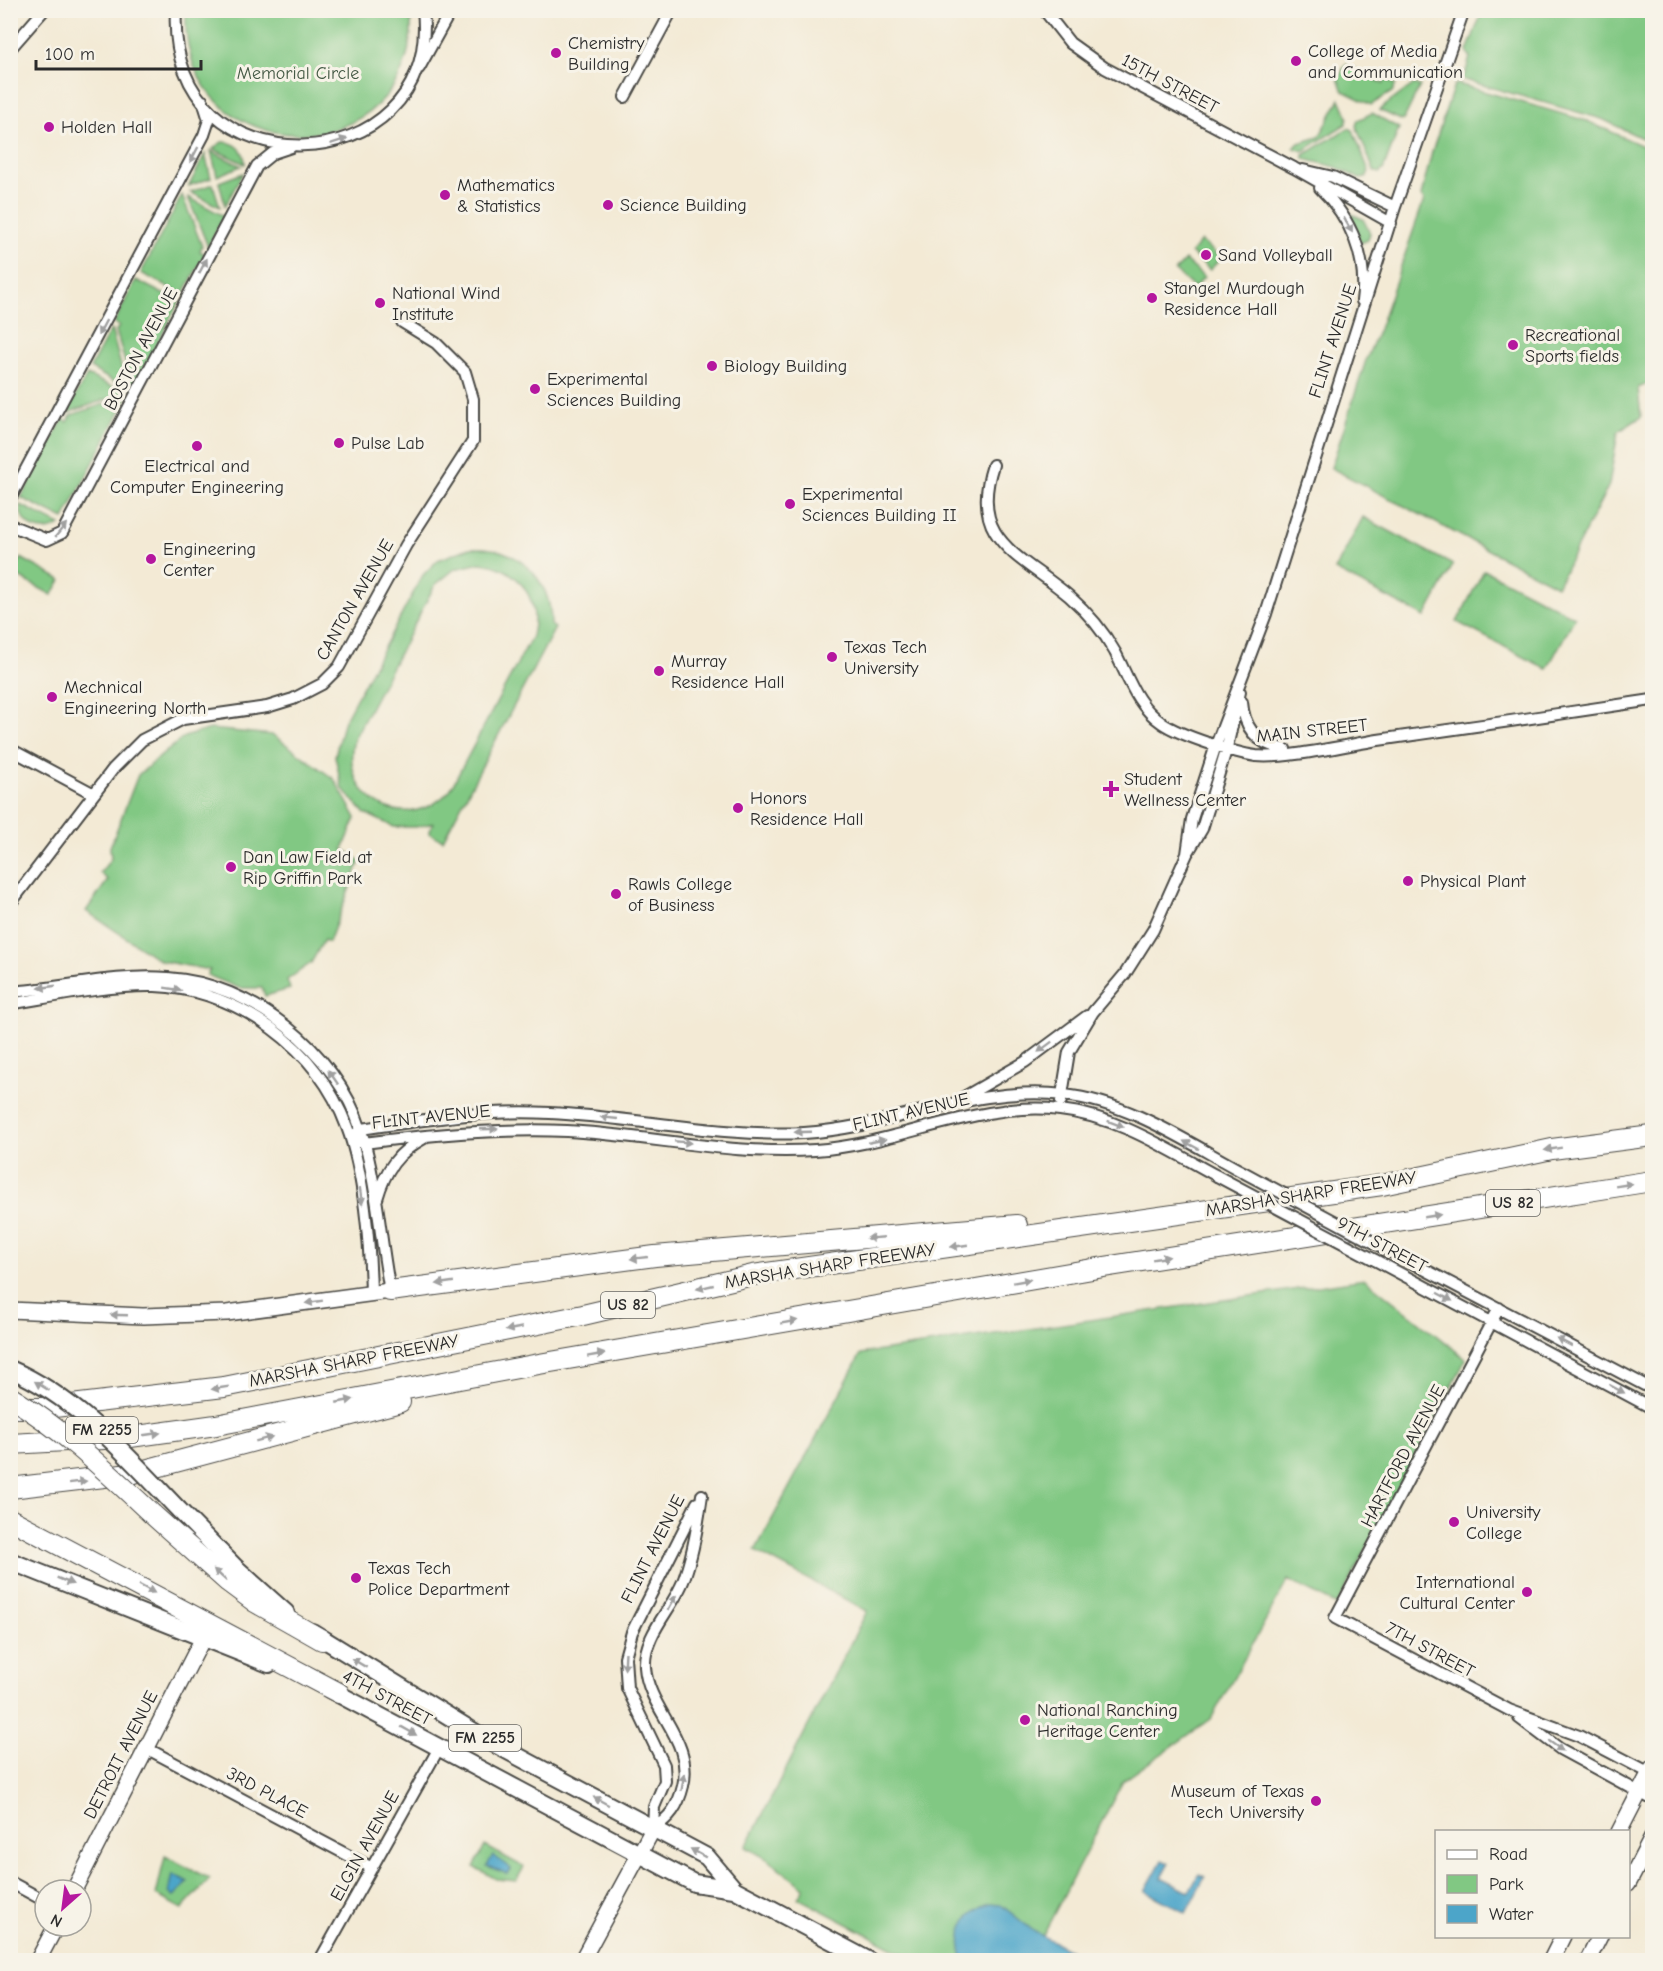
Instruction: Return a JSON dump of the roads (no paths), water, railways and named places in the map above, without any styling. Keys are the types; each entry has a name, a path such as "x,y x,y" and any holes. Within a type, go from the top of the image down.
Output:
{"highway":[{"name":"MARSHA SHARP FREEWAY","path":"10,1408 46,1408 224,1388 583,1315 753,1275 1382,1185 1552,1149 1653,1136"},
{"name":"MARSHA SHARP FREEWAY","path":"10,1444 123,1438 216,1425 539,1365 1115,1266 1653,1181"},
{"path":"381,1292 655,1256 1081,1219 1217,1200 1246,1205"},
{"path":"10,1488 130,1474 539,1365"},
{"path":"10,1397 43,1417 81,1447 228,1582 255,1602 322,1640"},
{"path":"10,1519 339,1693"}],"main road":[{"name":"FM 2255","path":"10,1369 59,1396 100,1428 273,1603 322,1640"},
{"name":"4TH STREET","path":"10,1561 339,1693 694,1883 734,1889 868,1960"},
{"name":"4TH STREET","path":"322,1640 489,1741 707,1857 734,1889"}],"street":[{"path":"10,49 44,10"},
{"path":"176,10 176,34 180,58 190,81 203,101 220,118 240,132 263,142 291,147 323,145 357,134 386,112 425,58 451,10"},
{"path":"408,83 421,50 423,10"},
{"path":"625,97 672,10"},
{"name":"15TH STREET","path":"1044,10 1070,43 1086,56 1391,223"},
{"name":"FLINT AVENUE","path":"1063,1095 1009,1095 839,1130 801,1133 708,1128 565,1113 515,1111 468,1113 361,1129 351,1138 364,1143 491,1129 567,1131 799,1151 836,1149 884,1140 992,1113 1027,1109 1059,1110 1063,1095 1069,1052 1093,1012 1125,974 1154,930 1187,854 1202,830 1222,746 1238,710 1241,683 1395,207 1464,10"},
{"path":"10,499 204,135 209,120 203,101"},
{"name":"BOSTON AVENUE","path":"10,525 47,540 62,533 254,171 264,159 291,147"},
{"path":"1294,168 1322,190 1336,207 1357,241 1363,284 1358,327"},
{"name":"15TH STREET","path":"1294,168 1333,177 1395,207"},
{"name":"CANTON AVENUE","path":"10,904 132,747 183,719 267,707 293,699 322,684 339,667 406,545 461,462 474,434 472,388 465,372 436,343 402,322"},
{"name":"MAIN STREET","path":"993,465 985,495 985,508 998,535 1024,563 1058,587 1093,621 1114,651 1134,694 1153,716 1177,731 1257,756 1300,752 1653,700"},
{"path":"1241,683 1243,710 1252,734 1266,745 1300,752"},
{"path":"10,749 94,794"},
{"path":"10,992 148,977 171,978 217,989 267,1013 308,1047 339,1086 361,1129 375,1205 381,1292"},
{"path":"10,1004 89,991 137,987 177,989 224,1002 279,1034 310,1063 333,1097 351,1138 364,1216 381,1292"},
{"name":"FLINT AVENUE","path":"943,1107 1025,1062 1093,1012"},
{"name":"9TH STREET","path":"1063,1095 1096,1101 1140,1118 1653,1389"},
{"name":"9TH STREET","path":"1059,1110 1120,1125 1653,1408"},
{"path":"375,1205 384,1178 393,1161 406,1149 431,1134"},
{"path":"10,1310 144,1316 205,1314 381,1292"},
{"name":"HARTFORD AVENUE","path":"1335,1618 1499,1308"},
{"name":"FLINT AVENUE","path":"582,1960 653,1829 654,1807 665,1781 664,1765 627,1688 625,1657 632,1632 702,1495 685,1576 651,1640 645,1657 650,1689 680,1746 686,1766 681,1796 671,1817 653,1829"},
{"name":"7TH STREET","path":"1335,1618 1509,1710 1579,1736 1652,1771"},
{"name":"DETROIT AVENUE","path":"80,1878 204,1638"},
{"name":"7TH STREET","path":"1509,1710 1560,1749 1646,1796"},
{"name":"3RD PLACE","path":"147,1748 372,1868"},
{"name":"ELGIN AVENUE","path":"320,1960 439,1748"},
{"path":"1620,1830 1646,1796 1652,1771"},
{"path":"1630,1882 1653,1838"},
{"path":"10,1882 33,1894"},
{"path":"38,1960 50,1938"},
{"path":"1551,1960 1562,1938"},
{"path":"1588,1960 1599,1938"}],"water":[{"path":"493,1855 511,1869 508,1874 487,1866"},
{"path":"1162,1860 1169,1863 1161,1878 1189,1892 1199,1874 1205,1877 1186,1913 1145,1891"},
{"path":"173,1874 188,1882 174,1896 169,1893"},
{"path":"990,1904 1001,1905 1035,1932 1070,1950 1083,1960 964,1960 960,1942 963,1926 973,1913"}],"place":[{"name":"Chemistry Building","path":"556,53"},
{"name":"College of Media and Communication","path":"1296,61"},
{"name":"Holden Hall","path":"49,127"},
{"name":"Mathematics & Statistics","path":"445,195"},
{"name":"Science Building","path":"608,205"},
{"name":"Sand Volleyball","path":"1206,255"},
{"name":"Stangel Murdough Residence Hall","path":"1152,298"},
{"name":"National Wind Institute","path":"380,303"},
{"name":"Recreational Sports fields","path":"1513,345"},
{"name":"Biology Building","path":"712,366"},
{"name":"Experimental Sciences Building","path":"535,389"},
{"name":"Pulse Lab","path":"339,443"},
{"name":"Electrical and Computer Engineering","path":"197,446"},
{"name":"Experimental Sciences Building II","path":"790,504"},
{"name":"Engineering Center","path":"151,559"},
{"name":"Texas Tech University","path":"832,657"},
{"name":"Murray Residence Hall","path":"659,671"},
{"name":"Mechnical Engineering North","path":"52,697"},
{"name":"Student Wellness Center","path":"1111,789"},
{"name":"Honors Residence Hall","path":"738,808"},
{"name":"Dan Law Field at Rip Griffin Park","path":"231,867"},
{"name":"Physical Plant","path":"1408,881"},
{"name":"Rawls College of Business","path":"616,894"},
{"name":"University College","path":"1454,1522"},
{"name":"Texas Tech Police Department","path":"356,1578"},
{"name":"International Cultural Center","path":"1527,1592"},
{"name":"National Ranching Heritage Center","path":"1025,1720"},
{"name":"Museum of Texas Tech University","path":"1316,1801"}],"park label":[{"name":"Memorial Circle","path":"298,73"}]}
